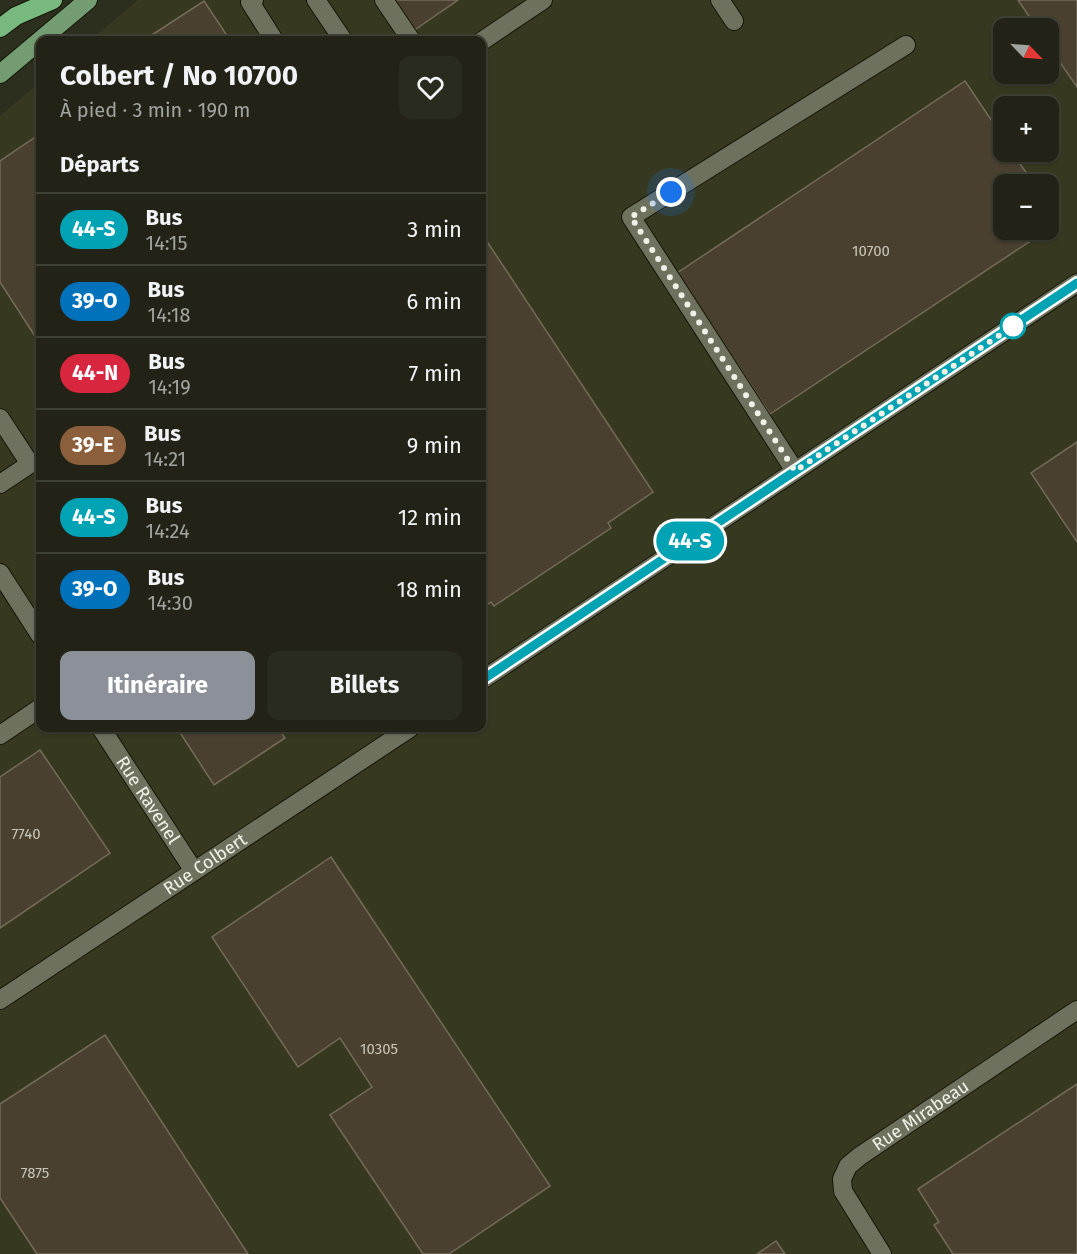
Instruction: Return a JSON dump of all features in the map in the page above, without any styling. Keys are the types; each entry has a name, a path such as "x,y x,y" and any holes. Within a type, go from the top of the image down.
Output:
{"highway":[{"path":"0,28 16,16 53,0"}],"main road":[{"path":"46,36 88,0"},
{"path":"0,75 36,44"}],"street":[{"path":"254,0 250,2 271,36"},
{"path":"316,0 340,36"},
{"path":"384,0 408,36"},
{"path":"486,38 543,0"},
{"path":"720,0 734,21"},
{"path":"795,471 631,217 906,45"},
{"path":"486,677 1077,283"},
{"path":"0,418 35,460 0,484"},
{"path":"0,573 36,629"},
{"path":"3,726 36,710"},
{"name":"Rue Ravenel","path":"104,732 194,871"},
{"name":"Rue Colbert","path":"0,1000 404,732"},
{"name":"Rue Mirabeau","path":"882,1254 843,1191 842,1179 848,1166 1077,1010"}],"shaded area":[{"path":"138,0 1077,0 1077,1254 0,1254 0,116 36,85 36,732 486,732 486,36 95,36"}],"building":[{"path":"393,0 458,0 413,31"},
{"path":"1018,0 1077,0 1077,87 1059,61 1059,18 1030,18"},
{"path":"204,1 227,36 150,36"},
{"path":"965,81 993,123 993,162 1019,162 1027,174 993,174 993,240 1032,240 770,414 677,273"},
{"path":"36,137 36,338 0,282 0,161"},
{"path":"486,240 653,492 608,523 611,528 494,606 491,602 486,605"},
{"path":"1077,442 1077,542 1031,473"},
{"path":"180,732 281,732 285,738 214,785"},
{"path":"40,750 110,853 0,928 0,777"},
{"path":"331,857 550,1186 449,1254 423,1254 330,1115 372,1087 340,1038 298,1067 212,937"},
{"path":"105,1035 248,1254 37,1254 0,1198 0,1104"},
{"path":"1077,1084 1077,1254 953,1254 934,1225 939,1222 918,1189"},
{"path":"776,1241 785,1254 757,1254"}],"bus line":[{"name":"44-S","path":"486,677 1077,283"}],"route":[{"path":"671,192 631,217 795,471 1021,321 1013,326"}]}
